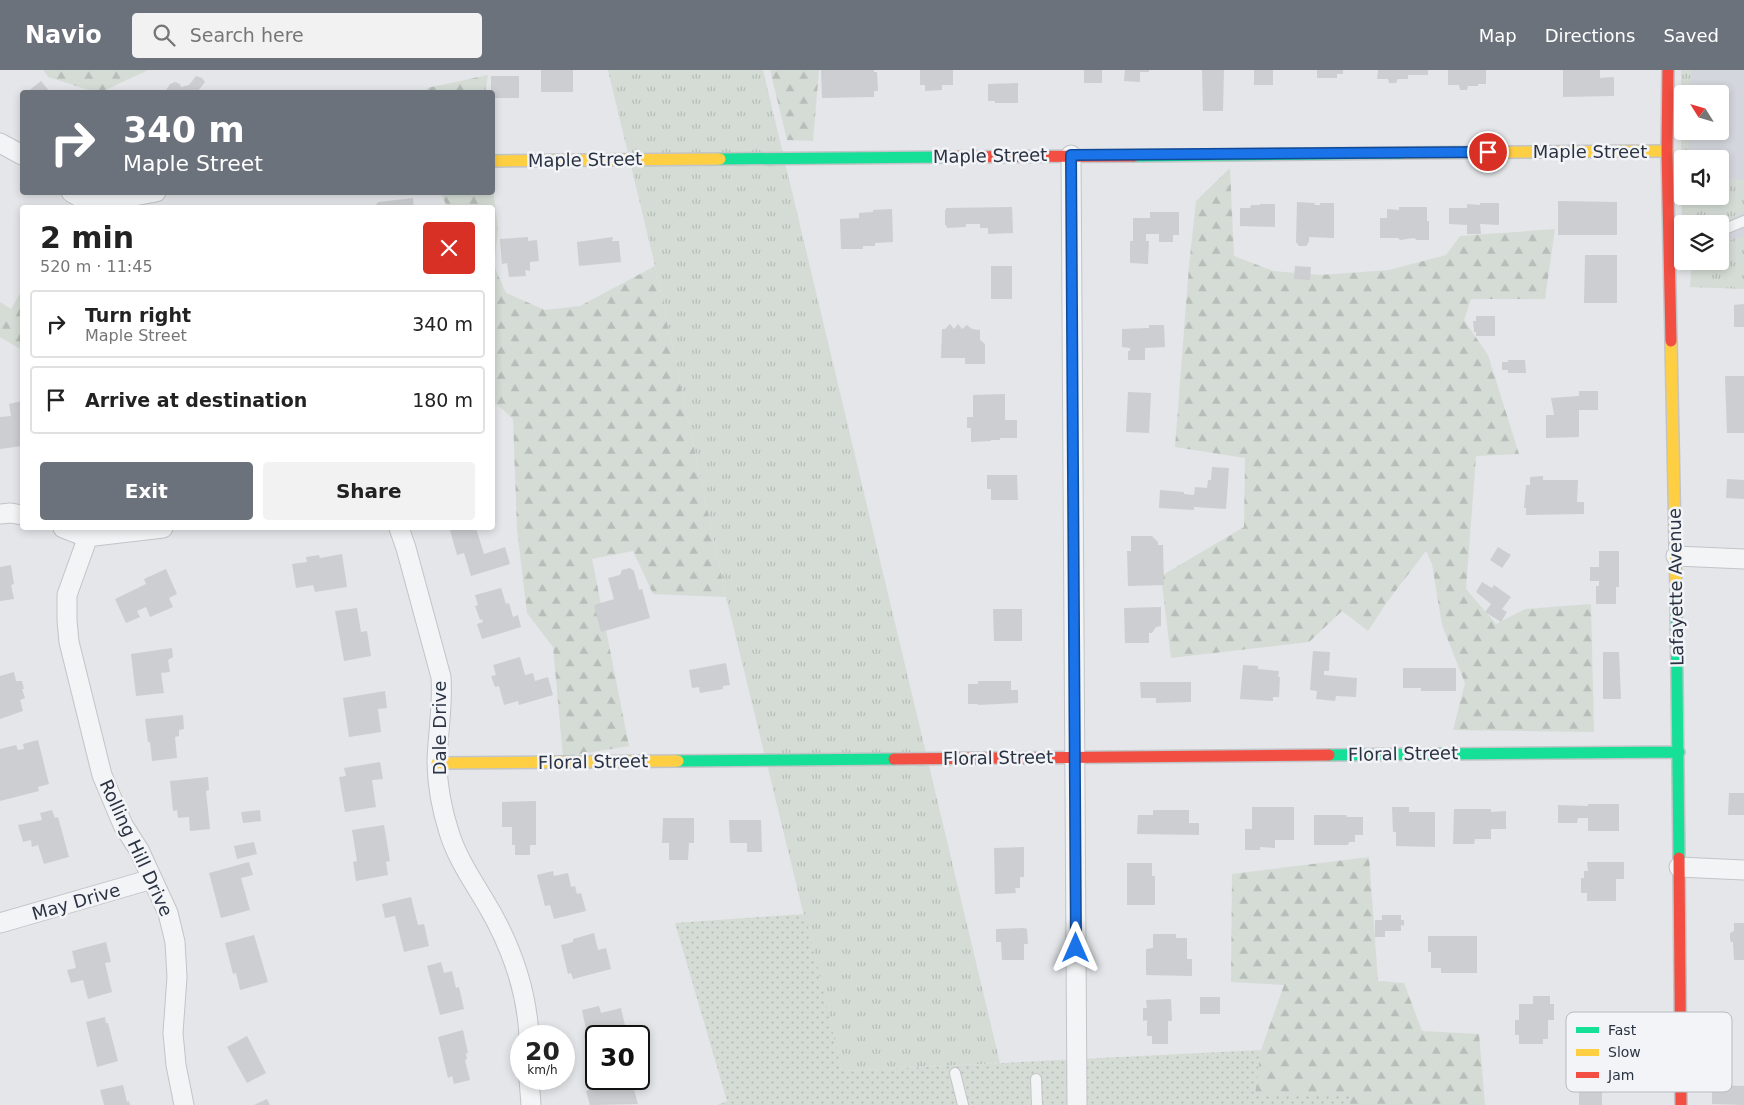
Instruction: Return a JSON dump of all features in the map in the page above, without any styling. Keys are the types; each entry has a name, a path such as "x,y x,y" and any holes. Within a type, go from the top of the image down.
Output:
{"street":[{"name":"Lafayette Avenue","path":"1668,70 1667,151 1673,237 1680,1012"},
{"path":"0,143 20,154"},
{"name":"Maple Street","path":"495,161 1667,151"},
{"path":"1071,155 1078,1105"},
{"path":"76,195 91,204 140,195"},
{"path":"0,514 20,515"},
{"path":"68,530 86,537 146,530"},
{"name":"Dale Drive","path":"400,530 441,677 443,696 437,764 440,792 449,834 469,877 497,923 514,964 526,1010 528,1025"},
{"name":"Rolling Hill Drive","path":"86,537 86,542 67,596 69,642 102,776 123,825 139,850 168,913 175,942 177,977 173,1033 176,1065 184,1105"},
{"path":"1676,556 1744,559"},
{"name":"Floral Street","path":"437,764 1678,752"},
{"path":"1679,868 1744,870"},
{"name":"May Drive","path":"0,923 152,879"},
{"path":"530,1090 531,1105"},
{"name":"Lafayette Avenue","path":"1681,1092 1681,1105"}],"lane":[{"path":"1729,227 1744,221"},
{"path":"955,1073 963,1105"},
{"path":"1036,1079 1037,1105"}],"shaded area":[{"path":"1681,70 1744,70 1744,272 1703,270 1729,270 1729,215 1682,215 1682,205 1729,205 1729,150 1681,150 1681,140 1729,140 1729,85 1681,85"}],"green space":[{"path":"43,70 148,70 105,90 89,90 48,77"},
{"path":"608,70 763,70 1000,1063 842,1071 726,597 655,266"},
{"path":"770,70 819,70 813,141 787,140"},
{"path":"1681,70 1691,70 1690,85 1681,85"},
{"path":"488,75 485,90 426,90 427,88"},
{"path":"1681,140 1689,140 1688,150 1682,150"},
{"path":"1230,168 1234,256 1273,271 1320,275 1389,270 1446,255 1460,236 1555,229 1545,299 1471,299 1464,320 1488,355 1519,454 1476,456 1466,589 1496,624 1525,609 1591,604 1594,732 1453,730 1465,683 1442,625 1432,564 1426,551 1387,602 1368,631 1342,611 1309,642 1171,658 1161,576 1244,527 1245,458 1175,447 1196,201"},
{"path":"1729,179 1744,180 1744,212 1737,216 1729,220 1729,215 1683,215 1682,205 1729,205"},
{"path":"442,195 494,195 498,230 495,257 495,205 446,205"},
{"path":"1744,236 1744,289 1690,287 1691,270 1729,270 1729,240"},
{"path":"655,266 726,597 653,594 633,551 592,559 629,746 563,757 553,647 527,613 517,529 513,419 495,403 495,268 506,293 545,310 580,306"},
{"path":"20,293 20,349 0,337 0,302 11,309"},
{"path":"1369,857 1378,981 1404,983 1422,1031 1479,1034 1485,1105 1350,1105 1350,1095 1254,1095 1261,1050 1284,985 1231,982 1232,874"},
{"path":"805,914 842,1071 1261,1050 1255,1095 1350,1095 1350,1105 717,1105 727,1101 675,923"}],"building":[{"path":"541,70 573,70 573,92 541,92"},
{"path":"821,70 874,70 874,72 877,72 878,91 874,91 874,97 822,98"},
{"path":"920,70 953,70 953,85 942,85 942,90 925,91 925,85 920,85"},
{"path":"1084,70 1102,70 1102,83 1084,83"},
{"path":"1125,70 1149,70 1149,72 1140,72 1140,82 1124,81"},
{"path":"1202,70 1224,70 1223,111 1203,111"},
{"path":"1254,70 1273,70 1273,85 1254,85"},
{"path":"1317,70 1343,70 1343,74 1337,74 1337,78 1317,78"},
{"path":"1378,70 1428,70 1428,75 1408,75 1408,79 1398,79 1396,83 1389,83 1388,79 1377,79"},
{"path":"1448,70 1486,70 1486,84 1468,86 1467,90 1460,90 1459,85 1448,85"},
{"path":"1563,70 1600,70 1600,78 1614,77 1614,96 1563,97"},
{"path":"196,76 202,78 205,82 199,90 166,90 170,84 175,82 180,84 181,87 189,85"},
{"path":"491,76 519,76 519,98 495,98 495,90 491,90"},
{"path":"41,81 48,90 30,90"},
{"path":"1018,83 1018,103 995,103 995,101 988,101 988,84"},
{"path":"413,198 414,205 376,205 378,202"},
{"path":"1558,201 1617,202 1617,235 1558,235"},
{"path":"1297,202 1314,203 1315,205 1334,203 1334,238 1309,237 1309,242 1306,246 1299,246 1296,242"},
{"path":"1480,203 1499,203 1499,225 1480,224 1481,234 1467,234 1467,225 1449,224 1449,208 1467,208 1467,204 1480,205"},
{"path":"1275,204 1275,227 1240,226 1240,208 1250,208 1251,205"},
{"path":"1012,207 1013,233 988,234 988,228 980,228 980,224 966,224 966,227 947,228 945,225 946,208"},
{"path":"1399,207 1427,207 1429,240 1380,238 1380,218 1387,218 1387,209 1399,210"},
{"path":"892,209 893,242 875,243 875,246 863,246 863,249 841,249 840,219 859,218 859,213 873,212 873,210"},
{"path":"1150,212 1179,212 1179,235 1173,235 1173,242 1159,242 1159,234 1146,234 1146,241 1149,241 1148,264 1130,263 1130,241 1133,241 1133,218 1150,218"},
{"path":"528,237 528,241 537,240 539,261 530,262 530,271 525,270 526,276 509,277 507,263 502,264 500,239"},
{"path":"613,237 612,241 619,241 621,262 579,266 577,242"},
{"path":"1585,255 1617,255 1617,303 1584,303"},
{"path":"991,266 1012,266 1012,299 991,299"},
{"path":"1295,266 1311,267 1310,280 1294,279"},
{"path":"1744,304 1744,327 1734,327 1734,305"},
{"path":"1476,316 1495,316 1495,336 1476,336 1473,321 1476,321"},
{"path":"950,324 954,329 958,324 962,329 967,325 972,329 980,330 980,340 985,344 985,364 965,364 965,358 941,358 942,329 945,329"},
{"path":"1149,325 1164,325 1165,347 1145,348 1145,360 1128,360 1130,348 1122,347 1122,329 1149,328"},
{"path":"1508,360 1525,360 1526,373 1508,373 1508,370 1502,370 1502,362 1508,362"},
{"path":"1725,376 1744,376 1744,433 1727,433"},
{"path":"1579,391 1598,391 1598,410 1579,410 1579,437 1546,438 1546,415 1554,415 1551,398 1579,396"},
{"path":"1128,392 1151,393 1149,433 1126,432"},
{"path":"1005,394 1005,420 1017,420 1017,438 971,442 971,428 967,428 967,417 973,417 973,395"},
{"path":"20,401 20,446 0,449 0,417 11,416 9,404"},
{"path":"1212,467 1229,468 1226,509 1194,507 1194,510 1159,508 1160,490 1184,492 1184,494 1194,495 1195,487 1207,488 1208,480 1211,480"},
{"path":"987,475 1017,475 1018,500 991,500 991,489 987,489"},
{"path":"1543,476 1543,480 1578,480 1577,502 1584,502 1584,514 1526,515 1526,508 1524,508 1526,485 1530,485 1530,477"},
{"path":"1727,479 1744,480 1744,499 1726,498"},
{"path":"450,530 477,530 484,554 505,547 510,564 471,576 464,553 457,555"},
{"path":"1131,536 1152,536 1158,542 1158,545 1163,545 1164,585 1128,586 1127,551 1131,551"},
{"path":"1498,547 1511,555 1502,568 1490,560"},
{"path":"1599,551 1619,551 1619,587 1616,587 1616,604 1596,604 1596,586 1599,586 1599,581 1590,581 1590,567 1599,567"},
{"path":"342,554 347,587 315,592 313,585 296,588 292,564 307,562 306,557 319,555 320,558"},
{"path":"11,565 14,584 11,585 14,599 0,601 0,567"},
{"path":"630,568 634,571 639,590 642,589 650,618 601,632 594,605 614,599 608,578 620,575 622,570"},
{"path":"166,569 177,594 169,598 173,607 150,617 146,607 137,611 140,617 126,623 115,599 146,584 144,579"},
{"path":"1482,582 1492,588 1494,585 1511,597 1502,609 1507,612 1501,622 1485,612 1491,604 1476,592"},
{"path":"501,588 506,604 509,603 513,617 518,615 521,627 482,639 477,624 483,622 482,619 480,620 475,606 478,605 475,595"},
{"path":"1161,607 1161,626 1156,627 1152,633 1149,633 1149,643 1125,643 1124,608"},
{"path":"357,608 361,632 367,631 371,656 344,661 335,611"},
{"path":"993,609 1022,609 1022,641 994,641"},
{"path":"172,648 173,657 168,660 170,672 161,673 164,693 136,696 131,654"},
{"path":"1313,651 1330,652 1329,671 1324,671 1324,675 1357,678 1356,697 1336,696 1335,701 1316,699 1317,691 1310,690"},
{"path":"1603,652 1619,652 1621,699 1603,699"},
{"path":"520,657 525,675 533,673 535,681 548,677 553,695 519,705 518,701 504,705 499,686 495,687 491,676 496,675 493,665"},
{"path":"726,663 730,685 723,686 723,689 700,693 699,687 692,688 689,670"},
{"path":"1243,665 1279,671 1279,697 1273,697 1273,701 1240,699"},
{"path":"1403,668 1456,668 1456,691 1421,691 1421,688 1403,688"},
{"path":"14,672 16,681 22,681 24,689 22,689 25,698 20,700 23,711 0,719 0,676"},
{"path":"978,681 1011,681 1011,690 1018,690 1018,703 968,704 968,684 978,684"},
{"path":"1140,682 1191,682 1191,702 1156,703 1156,698 1141,698"},
{"path":"385,691 387,708 378,709 381,732 349,737 343,698"},
{"path":"183,715 184,729 179,730 179,736 175,737 177,758 152,761 145,719"},
{"path":"38,740 49,784 38,787 39,791 0,801 0,749 16,745 18,750 24,749 23,744"},
{"path":"380,762 383,779 372,780 376,807 345,812 339,777 346,776 344,768"},
{"path":"208,777 209,790 206,791 210,829 190,831 189,817 178,818 177,810 173,811 170,781"},
{"path":"1729,793 1744,793 1744,815 1728,815"},
{"path":"536,801 536,845 530,845 530,855 515,855 515,845 512,845 512,827 502,827 502,802"},
{"path":"1588,804 1619,804 1619,831 1588,831 1588,818 1578,818 1577,823 1558,823 1558,805 1588,806"},
{"path":"1252,807 1294,807 1294,840 1275,840 1275,848 1260,847 1260,850 1245,850 1245,829 1252,829"},
{"path":"1392,807 1409,807 1409,812 1435,812 1435,847 1396,846 1396,832 1393,832"},
{"path":"1454,809 1491,809 1491,812 1506,811 1506,829 1491,829 1491,839 1475,839 1474,844 1453,844"},
{"path":"52,810 55,818 58,817 69,857 44,864 38,845 32,847 31,840 23,842 18,825 42,820 40,813"},
{"path":"260,810 261,821 243,823 241,812"},
{"path":"1153,810 1189,810 1189,823 1199,823 1199,835 1137,834 1138,815 1153,815"},
{"path":"1314,815 1363,817 1363,835 1355,835 1355,842 1349,842 1348,845 1314,845"},
{"path":"663,818 694,818 694,843 689,843 688,860 669,860 669,843 662,843"},
{"path":"729,820 761,820 762,852 747,852 747,843 730,843"},
{"path":"384,825 390,861 386,862 388,875 356,881 353,862 357,861 352,830"},
{"path":"254,842 257,854 237,859 234,846"},
{"path":"1024,847 1024,877 1020,877 1020,888 1015,888 1016,893 995,894 994,848"},
{"path":"249,862 253,875 241,878 250,910 221,918 209,873"},
{"path":"1587,862 1624,862 1624,879 1616,879 1616,901 1587,901 1587,893 1581,893 1581,878 1584,878 1584,871 1588,871"},
{"path":"1127,863 1152,863 1152,876 1155,876 1155,905 1127,905"},
{"path":"553,871 554,876 568,873 571,887 575,886 577,894 581,893 586,911 554,919 550,905 545,906 537,875"},
{"path":"411,897 418,925 424,924 429,946 404,952 395,916 385,918 382,904"},
{"path":"1382,915 1401,915 1401,920 1404,920 1404,926 1401,925 1401,931 1385,931 1385,937 1375,937 1375,920 1382,920"},
{"path":"1734,923 1744,923 1744,960 1734,960 1733,942 1730,940 1730,933 1734,931"},
{"path":"996,929 1027,929 1028,944 1024,944 1024,960 1002,960 1001,942 996,942"},
{"path":"594,933 598,950 606,948 611,969 573,979 571,973 568,974 561,945 573,942 573,939"},
{"path":"1153,934 1176,934 1176,938 1187,938 1187,959 1192,959 1192,976 1146,975 1146,949 1153,948"},
{"path":"254,935 268,982 240,990 236,973 233,974 225,943"},
{"path":"1428,936 1477,936 1477,973 1441,973 1441,968 1431,968"},
{"path":"106,942 111,962 105,963 112,992 88,999 83,980 71,983 67,970 76,968 72,951"},
{"path":"441,962 444,973 452,971 456,988 459,987 464,1009 440,1015 427,966"},
{"path":"1533,996 1550,996 1550,1004 1554,1004 1554,1020 1548,1020 1548,1039 1543,1039 1543,1044 1519,1044 1519,1035 1515,1035 1515,1020 1519,1020 1519,1004 1533,1004"},
{"path":"1200,997 1220,997 1220,1014 1200,1014"},
{"path":"1171,999 1172,1021 1168,1021 1168,1044 1152,1044 1152,1036 1147,1036 1147,1020 1143,1021 1143,1008 1147,1008 1146,1000"},
{"path":"599,1006 601,1013 621,1008 625,1025 585,1025 582,1010"},
{"path":"105,1017 118,1061 97,1067 86,1022"},
{"path":"463,1030 468,1053 466,1053 467,1059 465,1060 470,1080 454,1084 452,1076 448,1078 438,1037"},
{"path":"247,1036 266,1073 247,1083 227,1047"},
{"path":"123,1085 127,1102 129,1101 130,1105 104,1105 100,1090"},
{"path":"1732,1086 1744,1086 1744,1105 1712,1104 1712,1092 1732,1092"},
{"path":"634,1090 638,1104 590,1105 586,1091"},
{"path":"1579,1092 1602,1092 1602,1105 1579,1105"},
{"path":"267,1099 270,1105 254,1105"}],"traffic: fast":[{"path":"1134,156 1403,153"},
{"path":"720,159 945,157"},
{"path":"1676,591 1679,858"},
{"path":"1329,755 1679,752"},
{"path":"678,761 894,759"}],"traffic: slow":[{"path":"1403,153 1667,151"},
{"path":"495,161 720,159"},
{"path":"1671,341 1676,591"},
{"path":"437,763 678,761"}],"traffic: jam":[{"path":"1668,70 1667,151 1671,341"},
{"path":"945,157 1134,156"},
{"path":"894,759 1329,755"},
{"path":"1679,858 1680,1012"},
{"path":"1681,1092 1681,1105"}],"route":[{"path":"1076,948 1071,155 1488,152"}]}
